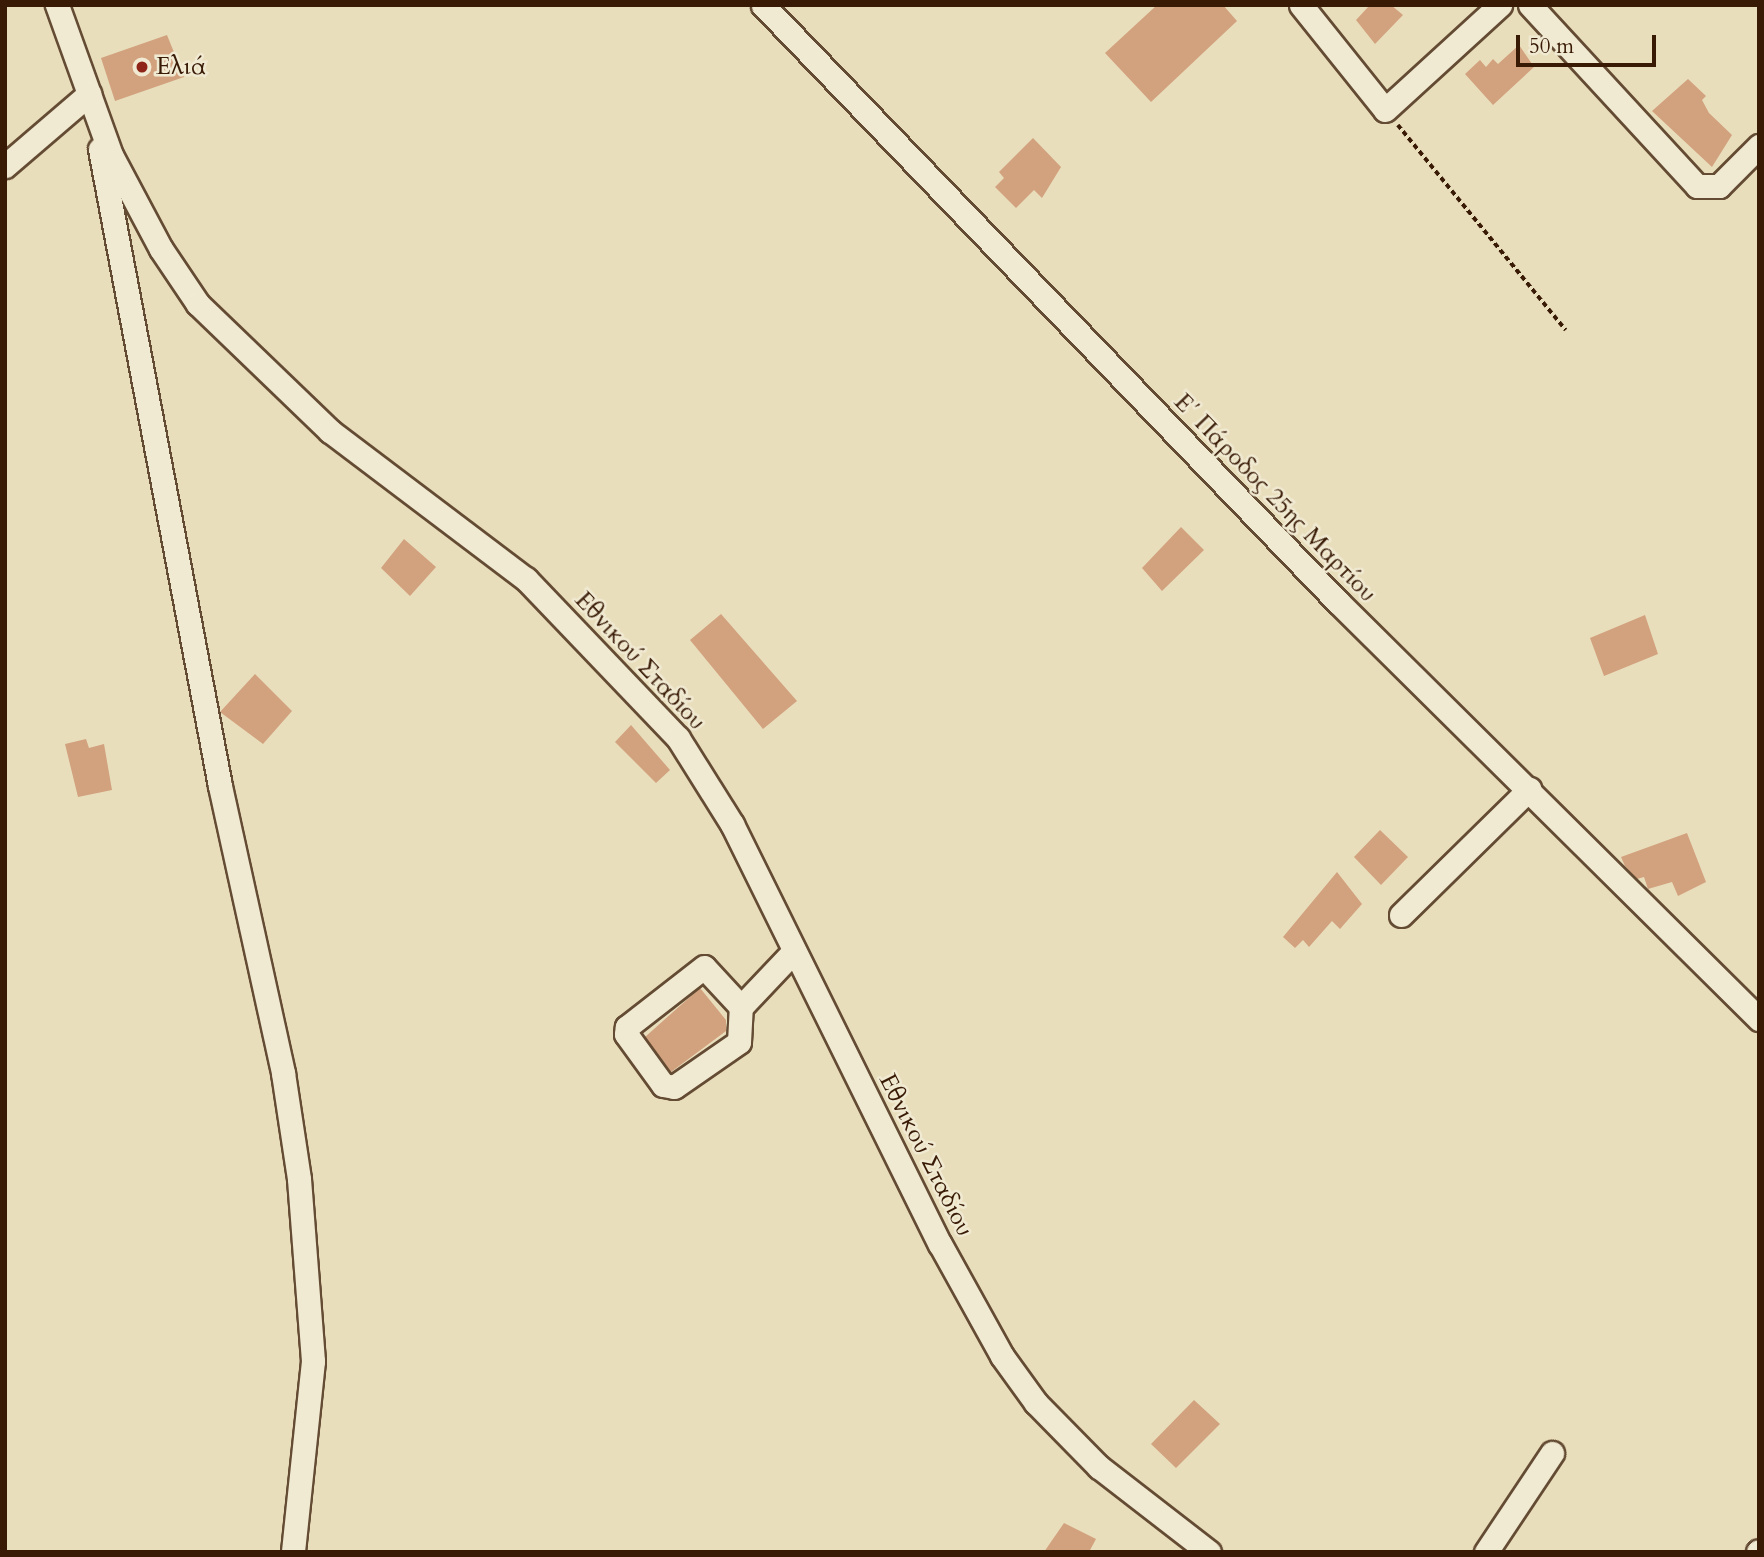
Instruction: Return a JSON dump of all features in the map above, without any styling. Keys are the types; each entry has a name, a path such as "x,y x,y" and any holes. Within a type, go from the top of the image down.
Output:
{"street":[{"name":"Εθνικού Σταδίου","path":"57,5 77,34 91,101 161,249 225,335 330,431 526,579 624,675 678,738 732,824 794,951 1002,1356 1036,1403 1099,1467 1209,1552"},
{"name":"Ε΄ Πάροδος 25ης Μαρτίου","path":"762,5 1338,602 1759,1019"},
{"path":"1301,5 1385,110 1500,5"},
{"path":"1530,5 1697,186 1708,189 1719,186 1759,146"},
{"path":"5,166 91,101 220,786 283,1073 299,1179 313,1361 293,1552"},
{"path":"1401,915 1529,789"},
{"path":"741,1007 704,967 627,1027 626,1034 663,1085 674,1087 739,1042 741,1007 794,951"},
{"path":"1486,1552 1552,1453"}],"path":[{"path":"1385,110 1566,330"}],"building":[{"path":"1157,5 1223,5 1237,21 1151,102 1105,53"},
{"path":"1370,5 1391,5 1403,15 1375,44 1356,20"},
{"name":"Ελιά","path":"167,35 184,77 115,101 101,58"},
{"path":"1519,45 1534,67 1493,105 1465,74 1480,60 1486,67 1493,59 1498,64"},
{"path":"1688,79 1706,96 1702,100 1709,113 1732,135 1712,167 1652,111"},
{"path":"1033,138 1061,167 1042,198 1034,190 1016,208 995,187 1004,178 999,172"},
{"path":"1181,527 1204,550 1162,591 1142,568"},
{"path":"404,539 436,567 410,596 381,568"},
{"path":"721,614 797,701 763,729 690,640"},
{"path":"1645,615 1658,654 1604,676 1590,638"},
{"path":"255,674 292,711 263,744 220,712"},
{"path":"631,725 670,770 656,783 615,742"},
{"path":"86,739 89,748 104,744 112,790 78,797 65,744"},
{"path":"1380,830 1408,857 1381,885 1354,857"},
{"path":"1687,833 1706,882 1678,896 1672,882 1648,889 1644,877 1637,879 1625,866 1621,857"},
{"path":"1337,872 1362,904 1340,929 1332,921 1309,947 1303,940 1295,948 1283,937"},
{"path":"700,988 726,1020 726,1031 671,1072 645,1037"},
{"path":"1194,1400 1220,1424 1176,1468 1151,1444"},
{"path":"1064,1523 1096,1539 1089,1552 1044,1552"}],"place":[{"name":"Ελιά","path":"142,67"}]}
